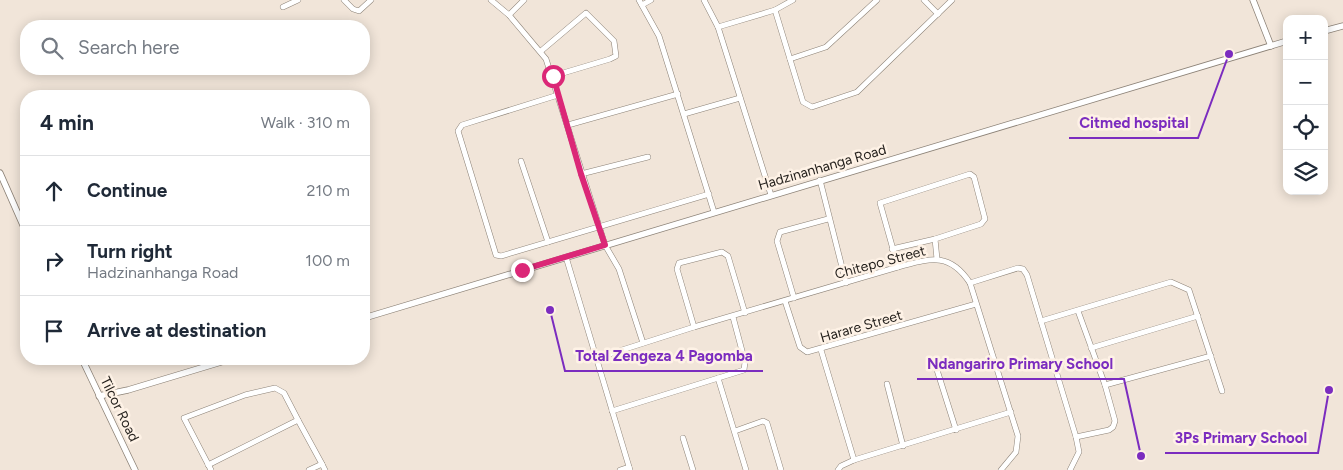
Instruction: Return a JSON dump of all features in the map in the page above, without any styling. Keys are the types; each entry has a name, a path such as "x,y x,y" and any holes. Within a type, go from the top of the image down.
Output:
{"street":[{"path":"283,7 298,0"},
{"path":"344,0 353,9 359,11 371,0"},
{"path":"491,0 542,51 553,76 581,174 605,245 619,269 643,343"},
{"path":"508,15 524,0"},
{"path":"639,0 659,36 714,212"},
{"path":"642,5 651,0"},
{"path":"704,0 718,27 770,195"},
{"path":"718,27 774,10 793,0"},
{"path":"790,59 826,47 877,0"},
{"path":"924,0 938,14"},
{"path":"774,10 805,105 812,107 846,98 864,86 952,0"},
{"path":"1253,0 1271,46"},
{"path":"542,51 586,13 614,40 616,56 610,60 553,76"},
{"path":"1328,30 1343,26"},
{"name":"Hadzinanhanga Road","path":"370,316 1283,42"},
{"path":"568,125 678,94"},
{"path":"558,95 462,125 458,131 496,255 501,256 709,194"},
{"path":"684,114 740,98"},
{"path":"581,174 648,157"},
{"path":"521,161 548,242"},
{"path":"0,173 20,218"},
{"path":"892,249 935,239 984,221 985,216 974,177 970,174 882,202 880,207 892,249 898,267"},
{"path":"820,180 828,219 846,283"},
{"path":"794,298 777,241 778,235 828,219"},
{"path":"935,239 936,259"},
{"path":"694,326 677,269 679,263 722,252 728,256 745,313"},
{"path":"566,257 629,469 620,470"},
{"name":"Chitepo Street","path":"597,358 694,326 734,317 898,267 936,259 954,264 970,282 1011,412 1018,436 1018,448 1011,460 1001,470"},
{"path":"970,282 1021,268 1027,275 1076,437 1079,452 1070,470"},
{"path":"1041,321 1171,282 1189,290 1222,391"},
{"name":"Harare Street","path":"786,301 800,347 808,352 821,350 976,304"},
{"path":"1076,437 1109,430 1113,427 1115,421 1105,385 1078,311"},
{"path":"1091,348 1198,316"},
{"path":"612,411 742,371 746,366 734,317"},
{"path":"821,350 854,460"},
{"path":"1105,385 1211,356"},
{"name":"Tilcor Road","path":"85,365 135,470"},
{"path":"99,396 128,390 211,365"},
{"path":"938,370 956,430"},
{"path":"718,378 746,470"},
{"path":"887,384 904,446"},
{"path":"298,420 209,468 184,418 245,395 275,388 284,393 325,470"},
{"path":"838,470 841,466 854,460 1011,412"},
{"path":"734,430 763,421 767,423 781,470"},
{"path":"683,438 693,470"},
{"path":"309,470 322,464"}],"place":[{"name":"Citmed hospital","path":"1229,54"},
{"name":"Total Zengeza 4 Pagomba","path":"550,310"},
{"name":"3Ps Primary School","path":"1329,390"},
{"name":"Ndangariro Primary School","path":"1141,456"}],"route":[{"path":"522,270 605,245 581,174 553,76"}]}
